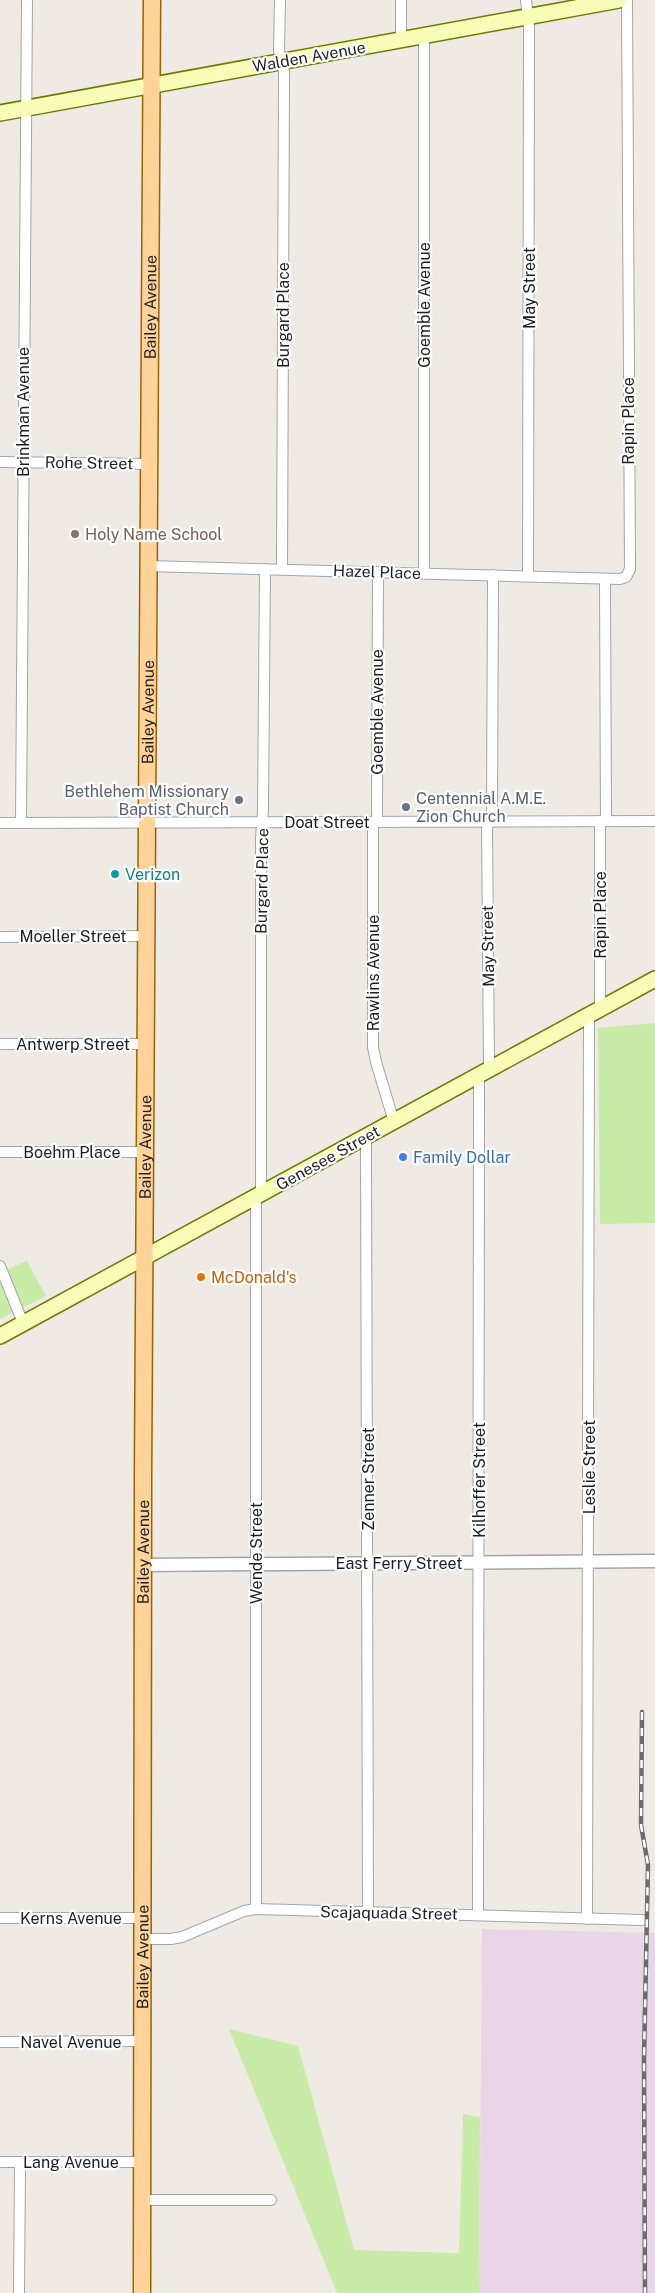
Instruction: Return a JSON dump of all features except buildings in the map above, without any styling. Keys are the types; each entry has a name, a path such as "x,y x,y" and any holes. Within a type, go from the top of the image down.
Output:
{"main road":[{"name":"Bailey Avenue","path":"142,2293 144,1257 152,0"},
{"name":"Walden Avenue","path":"0,114 619,0"},
{"name":"Genesee Street","path":"0,1336 655,979"}],"street":[{"name":"Brinkman Avenue","path":"20,823 27,0"},
{"name":"Burgard Place","path":"280,0 279,50 284,82 282,570"},
{"path":"401,0 401,40"},
{"name":"May Street","path":"526,0 528,17 528,576"},
{"name":"Rapin Place","path":"595,1012 603,821 605,578 623,579 630,569 627,0"},
{"name":"Goemble Avenue","path":"424,37 424,573"},
{"name":"Rohe Street","path":"0,462 148,464"},
{"name":"Hazel Place","path":"148,566 605,578"},
{"name":"Burgard Place","path":"258,1195 264,569"},
{"name":"Goemble Avenue","path":"375,822 378,572"},
{"name":"May Street","path":"484,1072 493,575"},
{"name":"Doat Street","path":"0,823 655,821"},
{"name":"Rawlins Avenue","path":"375,822 373,1047 394,1122"},
{"name":"Moeller Street","path":"0,937 146,936"},
{"name":"Leslie Street","path":"587,1919 595,1012"},
{"name":"Antwerp Street","path":"0,1044 145,1044"},
{"name":"Kilhoffer Street","path":"478,1915 479,1563 484,1072"},
{"name":"Zenner Street","path":"366,1136 368,1912"},
{"name":"Boehm Place","path":"0,1152 145,1152"},
{"name":"Wende Street","path":"256,1909 258,1195"},
{"path":"0,1266 23,1323"},
{"name":"East Ferry Street","path":"143,1565 655,1561"},
{"name":"Scajaquada Street","path":"142,1939 172,1940 244,1911 256,1909 642,1920"},
{"name":"Kerns Avenue","path":"0,1918 142,1918"},
{"name":"Navel Avenue","path":"0,2042 142,2041"},
{"name":"Lang Avenue","path":"0,2162 142,2162"},
{"path":"19,2293 20,2162"},
{"path":"142,2200 270,2200"}],"shaded area":[{"path":"482,1929 655,1933 655,2293 479,2293"}],"green space":[{"path":"655,1023 655,1223 600,1224 598,1028"},
{"path":"27,1261 46,1296 0,1319 0,1272"},
{"path":"229,2029 298,2046 354,2250 459,2253 463,2114 480,2117 479,2293 337,2293"}],"railway":[{"path":"642,1712 641,1825 648,1865 644,2059 645,2293"}],"place":[{"name":"Holy Name School","path":"75,534"},
{"name":"Bethlehem Missionary Baptist Church","path":"239,800"},
{"name":"Centennial A.M.E. Zion Church","path":"406,807"},
{"name":"Verizon","path":"115,874"},
{"name":"Family Dollar","path":"403,1157"},
{"name":"McDonald's","path":"201,1277"}]}
